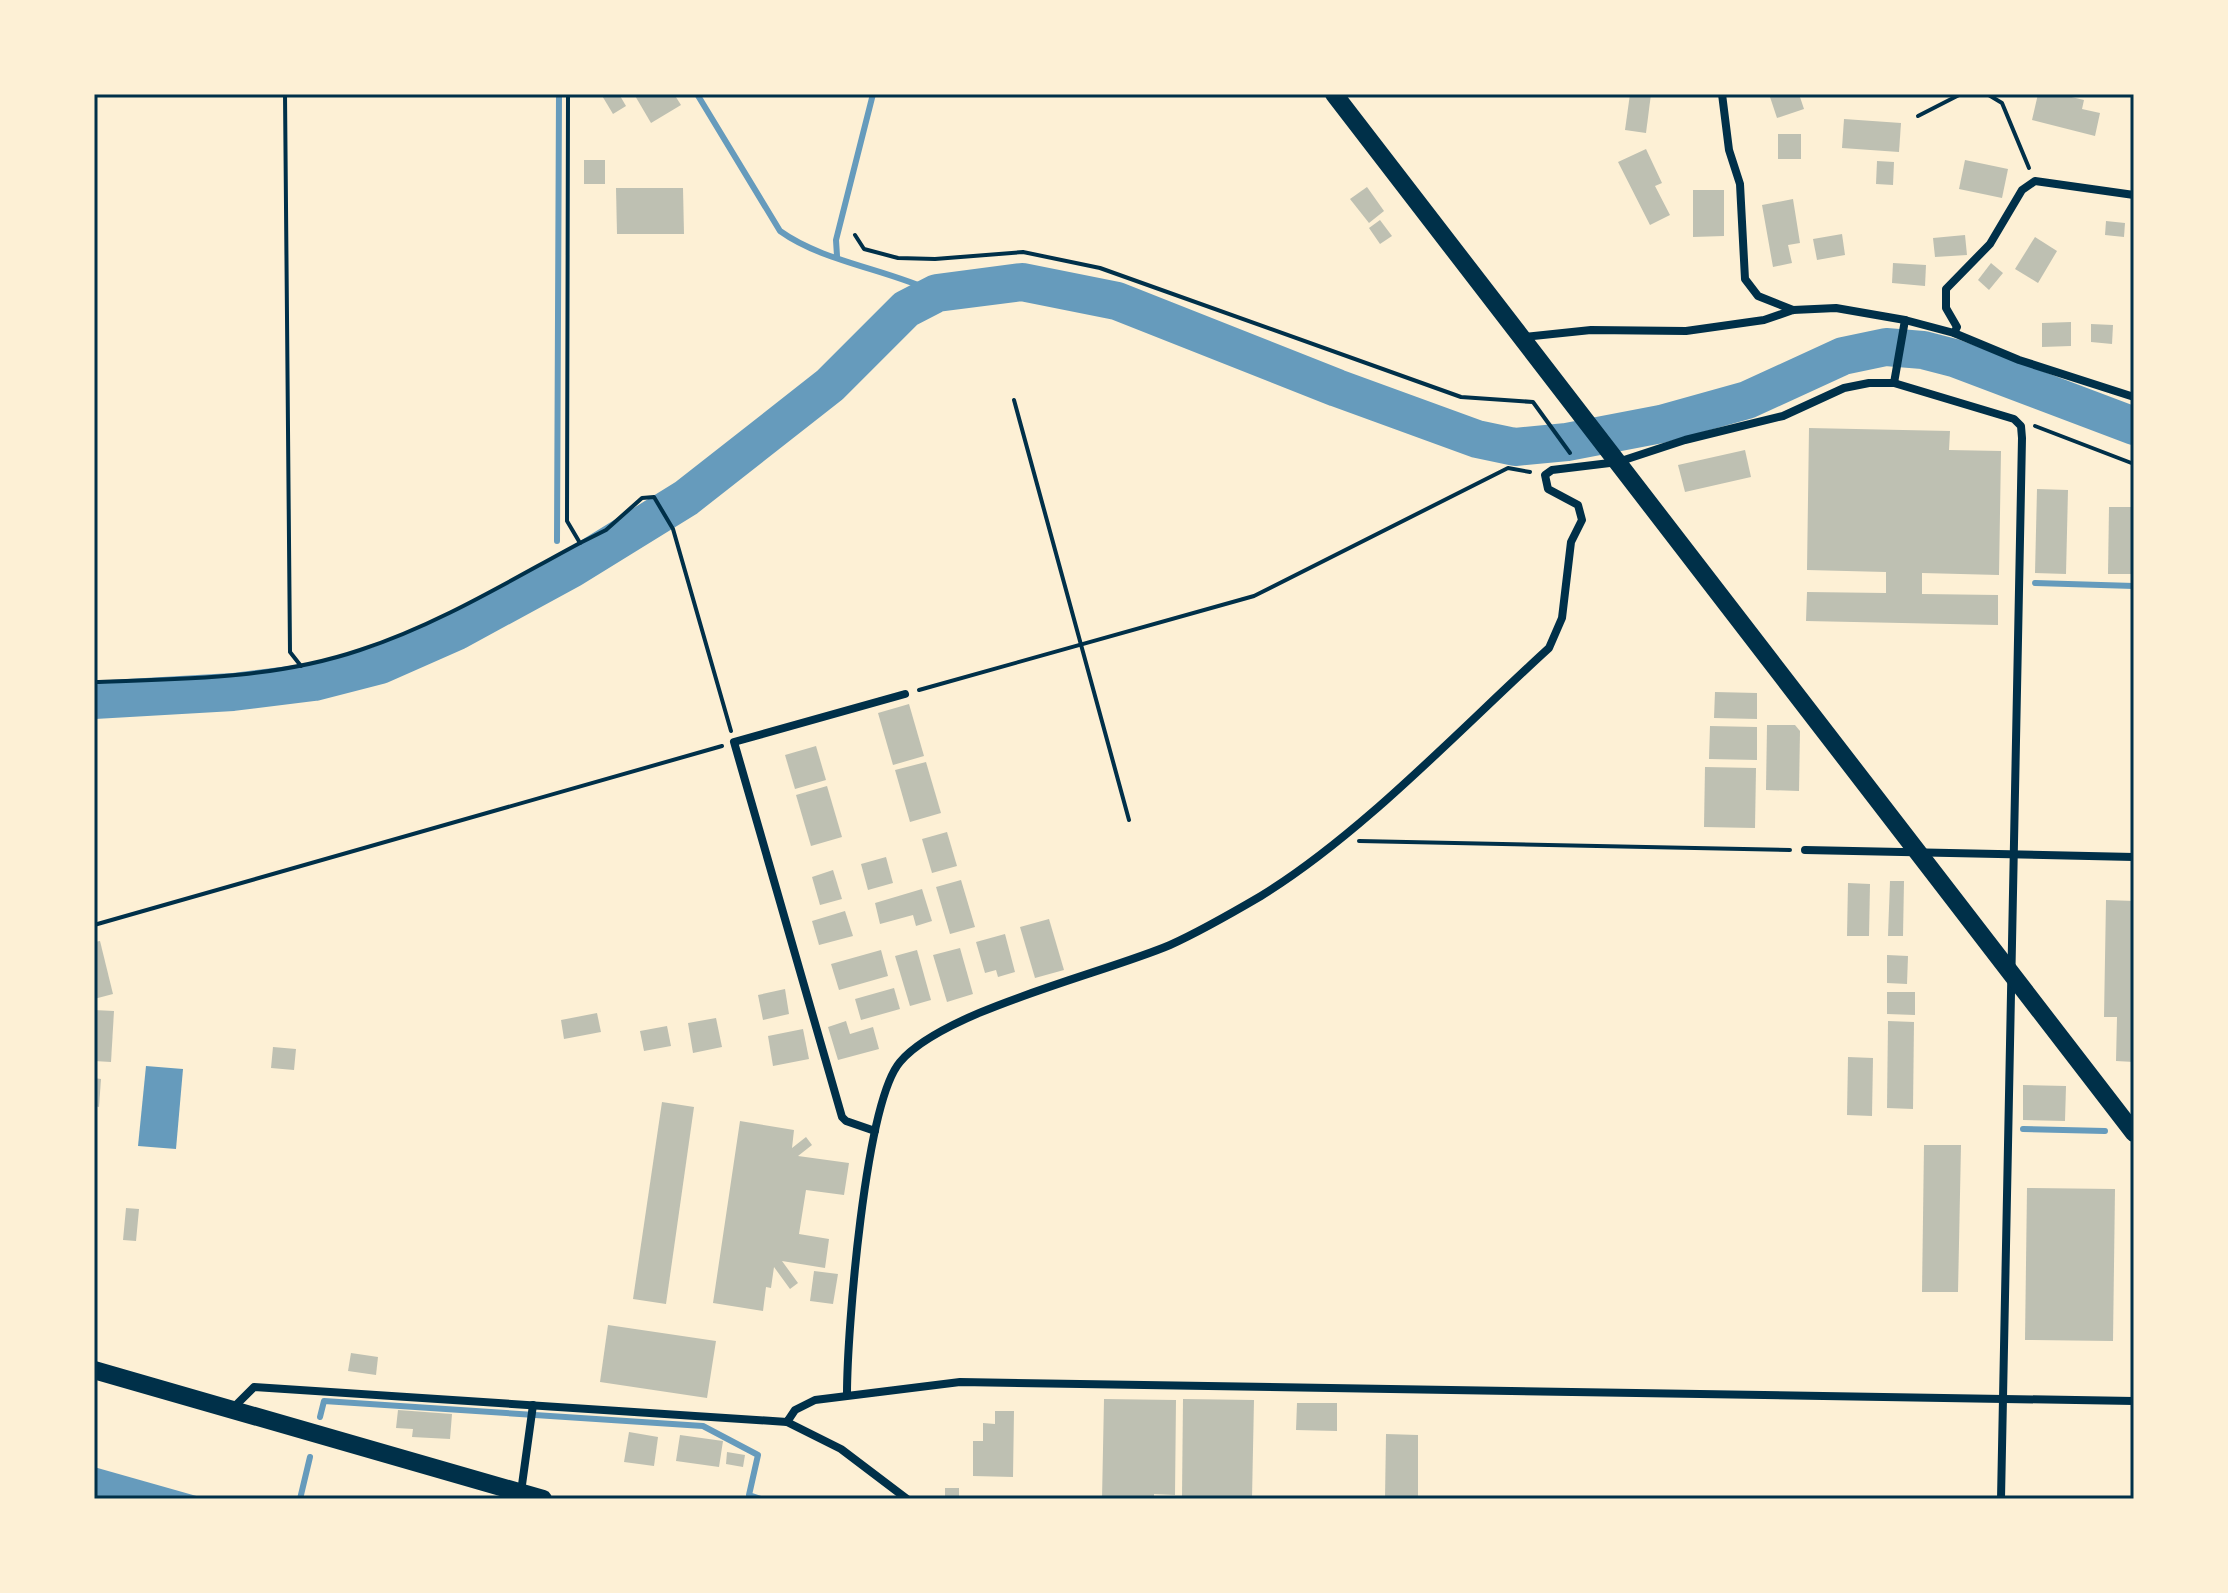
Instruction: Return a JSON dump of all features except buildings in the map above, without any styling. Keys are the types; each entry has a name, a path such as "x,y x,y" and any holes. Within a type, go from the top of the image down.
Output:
{"highway":[{"path":"1334,94 2134,1133"},
{"path":"94,1370 543,1499"}],"street":[{"path":"1722,94 1729,150 1740,184 1745,279 1758,296 1793,310"},
{"path":"1954,333 1957,327 1946,308 1946,289 1990,244 2022,190 2035,181 2134,195"},
{"path":"1521,337 1591,330 1686,331 1764,320 1793,310 1836,308 1905,320 1954,333 2019,360 2134,397"},
{"path":"1894,383 1905,320"},
{"path":"847,1394 861,1225 875,1131 885,1088 899,1063 923,1041 962,1021 1171,944 1262,895 1338,841 1549,648 1562,618 1571,542 1582,520 1578,505 1548,489 1545,475 1552,470 1618,462 1685,440 1783,416 1844,388 1894,383 2014,419 2021,426 2001,1499"},
{"path":"875,1131 842,1117 734,742 905,694"},
{"path":"1805,850 2134,857"},
{"path":"787,1422 795,1410 815,1400 960,1382 2134,1401"},
{"path":"230,1410 254,1387 787,1422 841,1449 907,1499"},
{"path":"521,1492 533,1405"}],"path":[{"path":"285,94 290,652 301,666"},
{"path":"568,94 567,521 580,543"},
{"path":"1918,116 1961,94"},
{"path":"1987,94 2002,103 2035,181"},
{"path":"855,235 864,249 898,258 1023,252 1100,268 1461,397 1533,402 1581,468"},
{"path":"1014,400 1129,820"},
{"path":"2021,426 2038,426 2134,464"},
{"path":"905,694 1254,596 1508,468 1545,475"},
{"path":"94,682 228,678 301,666 361,650 454,611 606,530 642,498 654,497 673,529 734,742 94,925"},
{"path":"1338,841 1805,850"}],"water":[{"path":"146,1066 183,1069 176,1149 138,1146"},
{"path":"94,1467 207,1499 94,1499"}],"waterway":[{"path":"557,541 559,94"},
{"path":"697,94 780,231 835,258 937,293"},
{"path":"837,256 836,240 873,94"},
{"path":"94,700 233,692 314,682 380,665 457,631 571,569 686,498 830,385 906,309 937,293 1022,282 1117,301 1337,388 1477,439 1515,447 1567,442 1661,424 1747,400 1843,356 1886,347 1923,350 1954,358 2134,426"},
{"path":"2035,583 2134,586"},
{"path":"94,714 111,701"},
{"path":"2023,1129 2105,1131"},
{"path":"320,1417 324,1401 703,1426 758,1455 749,1495 761,1499"},
{"path":"300,1499 310,1457"}]}
